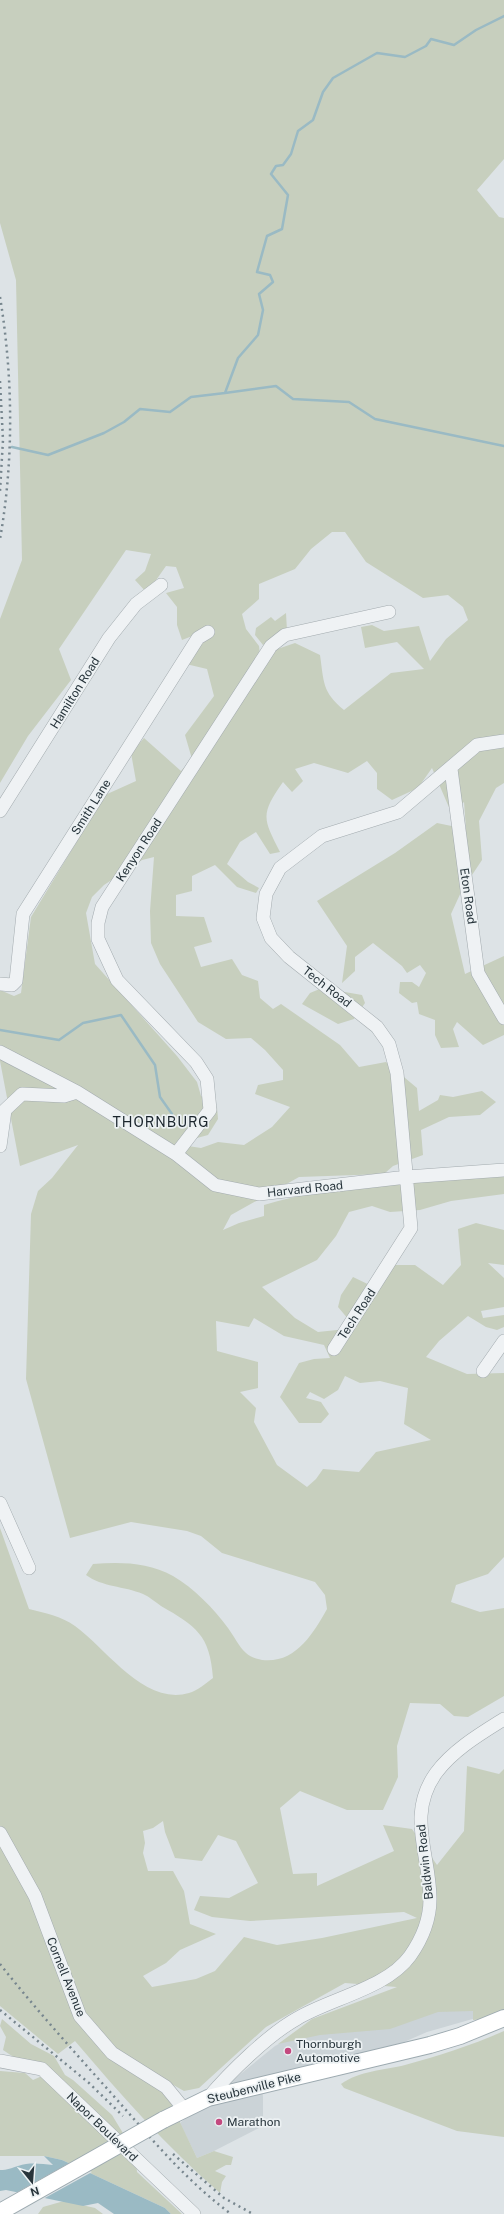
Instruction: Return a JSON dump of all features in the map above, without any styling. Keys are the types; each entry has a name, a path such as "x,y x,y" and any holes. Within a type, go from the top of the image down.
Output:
{"main road":[{"name":"Steubenville Pike","path":"0,2212 163,2120 208,2098 430,2045 460,2036 504,2018"}],"street":[{"name":"Hamilton Road","path":"0,811 109,638 136,604 161,585"},
{"name":"Kenyon Road","path":"176,1154 210,1110 207,1080 196,1062 117,980 98,940 98,923 102,907 271,646 285,635 389,612"},
{"name":"Smith Lane","path":"0,984 12,985 16,981 23,914 198,638 208,632"},
{"name":"Tech Road","path":"334,1349 411,1228 408,1177 397,1073 389,1044 377,1027 289,957 271,938 263,918 266,894 280,868 322,836 398,812 477,746 504,741"},
{"name":"Eton Road","path":"450,768 478,973 504,1018"},
{"name":"Harvard Road","path":"0,1052 77,1092 176,1154 215,1185 259,1194 408,1177 504,1170"},
{"path":"0,1146 5,1110 22,1094 64,1096 77,1092"},
{"path":"483,1371 504,1341"},
{"path":"0,1503 29,1568"},
{"name":"Baldwin Road","path":"208,2098 226,2076 296,2019 322,2004 374,1985 393,1973 410,1957 421,1938 428,1913 429,1882 420,1825 427,1789 436,1773 452,1755 504,1719"},
{"name":"Cornell Avenue","path":"0,1833 35,1896 80,2016 112,2053 166,2086 184,2109"},
{"name":"Napor Boulevard","path":"0,2061 42,2069 194,2214"}],"shaded area":[{"path":"473,1988 483,2016 427,2032 372,2056 261,2079 263,2097 263,2126 197,2158 180,2123 275,2046 316,2024"}],"green space":[{"path":"0,0 504,0 504,159 477,190 499,217 504,218 504,783 496,788 479,821 482,860 462,890 451,914 465,974 504,956 504,1035 483,1045 457,1022 453,1029 459,1047 441,1048 435,1035 435,1020 419,1014 417,1002 412,1003 399,993 400,982 412,982 419,987 426,973 420,965 407,973 402,966 373,943 355,957 355,971 342,983 347,946 317,901 395,853 437,823 466,829 464,802 451,812 432,768 418,788 392,800 377,789 377,773 367,761 348,773 314,763 295,769 303,781 292,792 283,782 270,802 267,810 267,824 280,852 270,854 256,832 240,842 227,864 248,882 259,888 256,893 237,887 215,865 192,876 192,891 176,895 176,916 204,917 212,942 194,947 201,967 232,959 242,975 258,981 260,998 273,1009 281,1004 340,1045 359,1067 386,1062 417,1088 419,1111 438,1100 440,1095 453,1097 482,1091 496,1102 480,1115 449,1117 421,1130 423,1155 393,1166 384,1174 299,1177 231,1215 223,1230 239,1223 264,1216 264,1205 293,1197 352,1187 504,1175 504,1194 451,1201 420,1210 390,1212 372,1206 349,1212 336,1236 317,1260 262,1287 295,1318 318,1332 356,1328 359,1320 349,1320 338,1307 341,1295 353,1277 378,1289 393,1265 415,1265 443,1285 461,1265 458,1229 476,1223 504,1230 504,1265 488,1263 504,1278 504,1307 481,1311 483,1318 504,1315 504,1327 497,1330 486,1327 468,1316 439,1341 426,1357 467,1374 504,1373 504,1557 488,1574 456,1585 451,1602 480,1612 504,1608 504,1696 468,1717 454,1716 440,1704 410,1703 397,1746 398,1777 383,1810 347,1810 300,1791 280,1808 293,1874 317,1873 317,1886 394,1851 383,1825 412,1829 437,1865 464,1831 467,1766 499,1774 504,1769 504,2015 498,2018 473,2020 473,2011 438,2012 390,2029 320,2035 278,2044 312,2019 397,1987 345,1983 266,2027 199,2088 184,2091 161,2078 169,2099 197,2158 214,2151 233,2157 231,2165 226,2165 215,2171 226,2176 222,2182 220,2193 144,2120 75,2041 58,2054 0,2006 0,1528 29,1609 59,1617 75,1626 113,1661 142,1684 157,1691 172,1695 192,1692 213,1678 209,1651 199,1633 192,1626 146,1595 92,1579 86,1575 93,1564 134,1564 154,1568 173,1576 196,1593 210,1606 246,1653 252,1657 262,1660 274,1660 284,1657 302,1645 316,1628 327,1609 325,1595 315,1582 222,1553 201,1536 187,1531 131,1522 70,1538 26,1379 31,1214 38,1191 52,1178 78,1145 20,1166 0,1061 0,990 14,996 21,993 31,917 105,795 136,781 131,753 144,738 181,771 192,759 185,735 214,696 207,669 186,664 200,633 182,640 177,625 177,607 166,593 184,588 176,567 166,566 147,593 135,580 145,571 151,554 126,550 59,649 71,680 28,736 0,783 0,619 22,560 16,280 0,223","holes":["332,532 345,532 366,562 423,598 448,595 463,607 468,620 446,639 430,661 419,626 384,631 372,625 361,627 365,648 397,642 424,669 391,673 344,710 332,698 325,686 320,655 295,643 260,655 259,646 246,629 242,614 259,599 259,584 295,569 311,549","154,857 150,911 151,943 160,964 198,1022 226,1039 251,1038 265,1050 283,1070 283,1080 258,1085 255,1094 290,1107 272,1127 244,1145 218,1142 201,1148 175,1144 208,1135 218,1119 217,1107 201,1096 197,1082 177,1056 95,964 86,913 92,897 104,885 142,860","254,1318 284,1336 324,1345 330,1358 314,1359 299,1363 280,1397 299,1423 321,1423 329,1414 321,1402 306,1398 310,1392 324,1399 338,1390 345,1376 360,1383 380,1381 408,1388 404,1424 431,1440 376,1452 359,1472 323,1469 316,1479 307,1487 277,1465 254,1422 256,1408 240,1392 258,1388 258,1362 217,1351 216,1321 249,1327","163,1821 165,1832 175,1858 202,1861 218,1835 236,1841 258,1883 229,1898 200,1896 194,1910 212,1917 250,1921 404,1912 417,1918 322,1938 277,1945 244,1937 215,1971 196,1979 152,1987 143,1976 166,1963 180,1950 216,1934 190,1924 184,1891 173,1871 148,1871 143,1853 145,1843 143,1831 153,1828"]},
{"path":"286,613 287,631 263,645 255,635 256,628 271,617 275,621"},
{"path":"322,988 362,995 365,1003 354,1019 338,1024 302,1004 310,993"},
{"path":"2,2019 31,2044 54,2056 65,2075 73,2080 112,2115 135,2153 137,2172 182,2214 171,2214 165,2208 62,2160 44,2156 0,2156 0,2071 25,2073 33,2080 42,2076 3,2050 6,2037 0,2026"},
{"path":"504,2031 504,2137 457,2131 344,2088 341,2084 356,2076 405,2065 443,2054"},
{"path":"64,2201 95,2208 103,2214 38,2214 43,2207"}],"water":[{"path":"44,2156 62,2160 165,2208 171,2214 114,2214 98,2203 83,2206 6,2190 0,2191 0,2170 27,2164 53,2165"}],"pier":[{"path":"71,2162 92,2172 43,2199 14,2194"}],"waterway":[{"path":"12,447 48,455 104,433 124,422 140,409 170,412 191,397 225,393 238,358 258,335 263,310 259,294 273,282 270,275 257,272 267,236 282,229 288,195 271,174 276,166 283,165 291,154 298,131 313,120 323,92 333,78 377,53 405,57 426,46 431,39 454,45 476,30 504,16"},
{"path":"225,393 276,386 293,399 349,402 375,419 504,446"},
{"path":"0,1030 59,1040 83,1023 121,1015 155,1065 160,1097 172,1114"}],"railway":[{"path":"0,297 7,357 10,418 8,479 0,539"},
{"path":"0,381 3,440 0,491"},
{"path":"0,1964 158,2147 200,2189 231,2214"},
{"path":"0,2010 89,2083 123,2116"},
{"path":"173,2154 224,2198 253,2214"}],"place":[{"name":"Thornburgh Automotive","path":"288,2051"},
{"name":"Marathon","path":"219,2122"}],"district":[{"name":"THORNBURG","path":"161,1122"}]}
